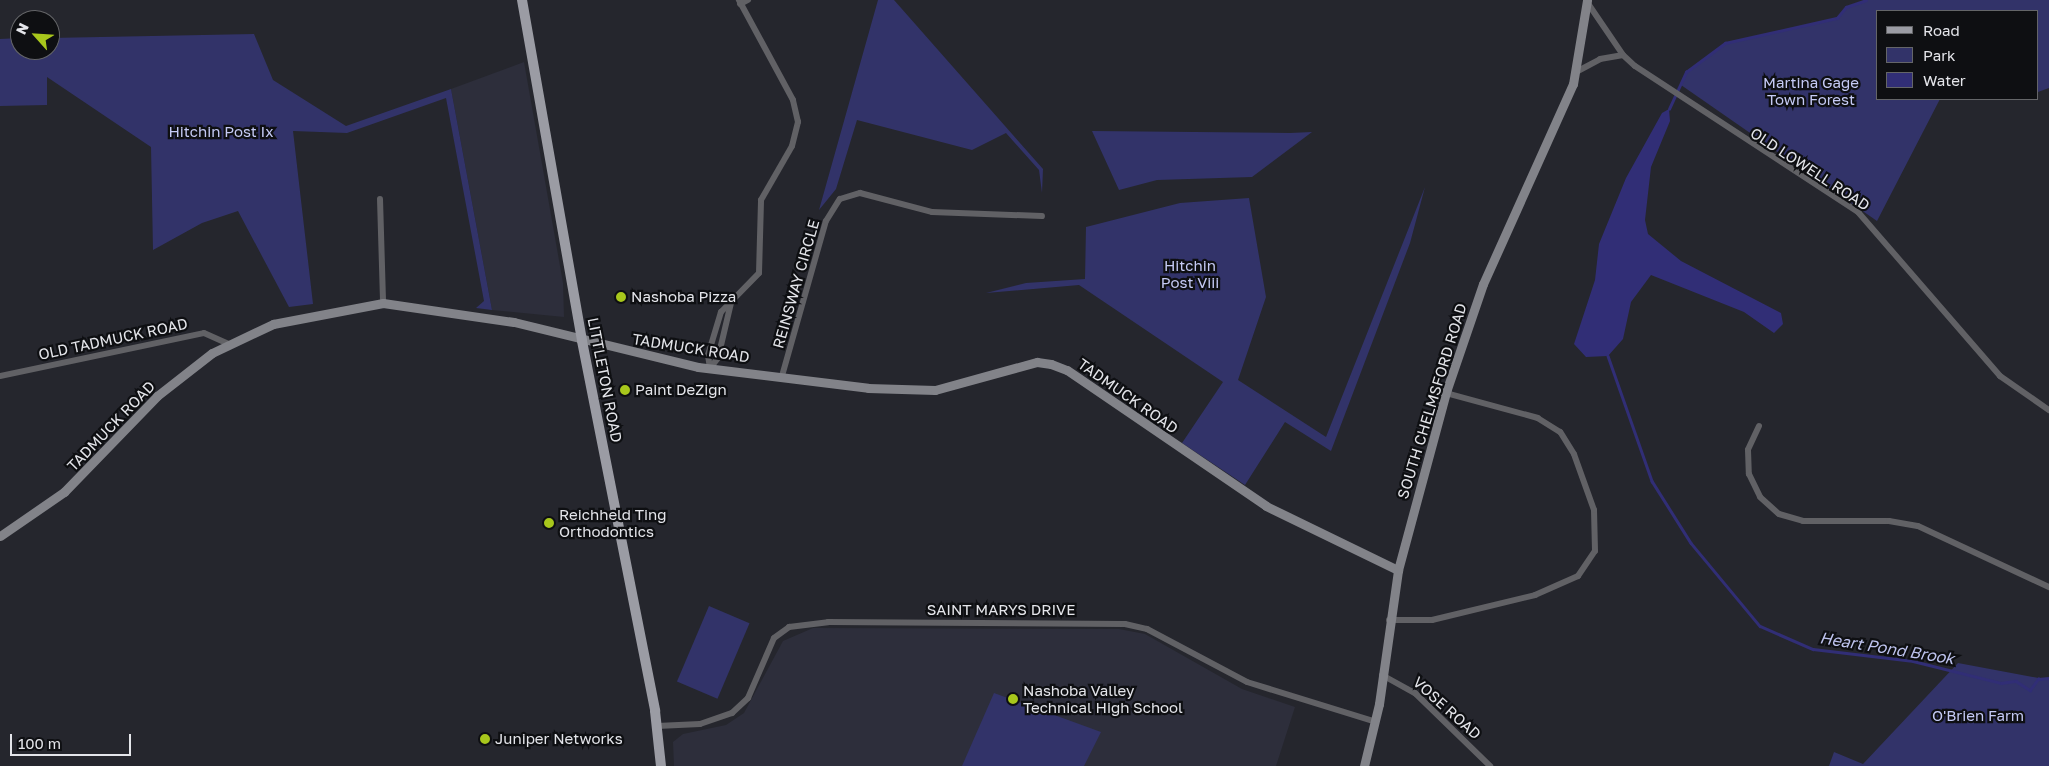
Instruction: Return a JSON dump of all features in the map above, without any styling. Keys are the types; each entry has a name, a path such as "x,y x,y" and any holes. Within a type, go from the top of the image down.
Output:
{"main road":[{"name":"LITTLETON ROAD","path":"522,0 582,342 657,726 661,766"}],"street":[{"path":"710,368 708,355 719,316 758,273 761,200 792,146 798,122 793,100 740,2 748,0"},
{"name":"OLD LOWELL ROAD","path":"1587,1 1622,55 1779,165 1858,212 2000,376 2049,410"},
{"name":"SOUTH CHELMSFORD ROAD","path":"1364,766 1376,722 1389,620 1398,570 1446,393 1478,298 1576,72 1587,1"},
{"path":"1576,72 1600,59 1622,55"},
{"name":"REINSWAY CIRCLE","path":"782,376 826,221 840,199 860,193 932,212 1042,216"},
{"path":"380,199 383,303"},
{"name":"TADMUCK ROAD","path":"0,536 58,497 158,396 229,344 273,324 383,303 495,319 582,342 710,368 868,388 935,390 1037,362 1051,364 1067,370 1266,506 1398,570"},
{"path":"710,368 718,358 732,303"},
{"name":"OLD TADMUCK ROAD","path":"0,376 204,334 229,344"},
{"path":"1389,620 1432,620 1534,595 1578,576 1596,551 1594,510 1574,454 1560,432 1538,418 1446,393"},
{"path":"1758,426 1748,450 1749,474 1760,497 1779,514 1803,521 1890,521 1918,526 2049,588"},
{"name":"SAINT MARYS DRIVE","path":"657,726 700,724 732,712 748,698 774,638 789,627 828,622 1125,624 1146,629 1247,682 1376,722"},
{"name":"VOSE ROAD","path":"1382,675 1415,693 1490,766"}],"shaded area":[{"path":"524,62 563,283 564,317 492,310 451,89"},
{"name":"Nashoba Valley Technical High School","path":"813,628 1119,629 1145,634 1242,689 1295,707 1276,766 674,766 673,742 683,734 726,725 744,713 783,641"}],"green space":[{"path":"878,0 894,0 1043,169 1042,193 1039,170 1006,133 972,150 857,120 836,189 819,210"},
{"name":"Martina Gage Town Forest","path":"1866,0 2049,0 2049,88 2039,92 2039,10 1876,10 1876,100 1939,100 1877,221 1681,85 1686,72 1725,43 1837,18 1846,7"},
{"name":"Hitchin Post Ix","path":"254,34 273,80 346,126 451,89 492,310 476,308 484,301 446,98 347,133 293,131 313,304 289,307 238,211 202,223 153,250 151,147 47,77 47,105 0,106 0,39 10,38 10,60 60,60 60,38"},
{"path":"1092,131 1312,132 1252,177 1157,180 1119,190"},
{"name":"Hitchin Post Viii","path":"1425,187 1410,243 1331,451 1285,422 1245,485 1182,443 1223,382 1079,285 986,293 1026,283 1085,279 1086,227 1180,203 1249,198 1266,297 1238,380 1326,437"},
{"path":"709,606 750,623 717,699 677,681"},
{"name":"O'Brien Farm","path":"1958,663 2049,680 2049,766 1829,766 1834,752 1863,764"},
{"path":"994,693 1101,732 1084,766 962,766"}],"water":[{"path":"1669,109 1670,121 1651,167 1645,220 1648,234 1681,261 1781,313 1783,324 1774,333 1744,312 1651,275 1631,302 1623,339 1608,356 1586,357 1574,344 1595,280 1599,244 1626,178 1662,113"}],"waterway":[{"name":"Heart Pond Brook","path":"1669,109 1686,72 1725,43 1837,18 1846,7 1866,0"},
{"name":"Heart Pond Brook","path":"1608,356 1652,481 1691,543 1760,626 1813,649 1913,661 2001,683 2016,681 2030,690 2038,679 2049,678"}],"place":[{"name":"Nashoba Pizza","path":"621,297"},
{"name":"Paint DeZign","path":"625,390"},
{"name":"Reichheld Ting Orthodontics","path":"549,523"},
{"name":"Nashoba Valley Technical High School","path":"1013,699"},
{"name":"Juniper Networks","path":"485,739"}]}
